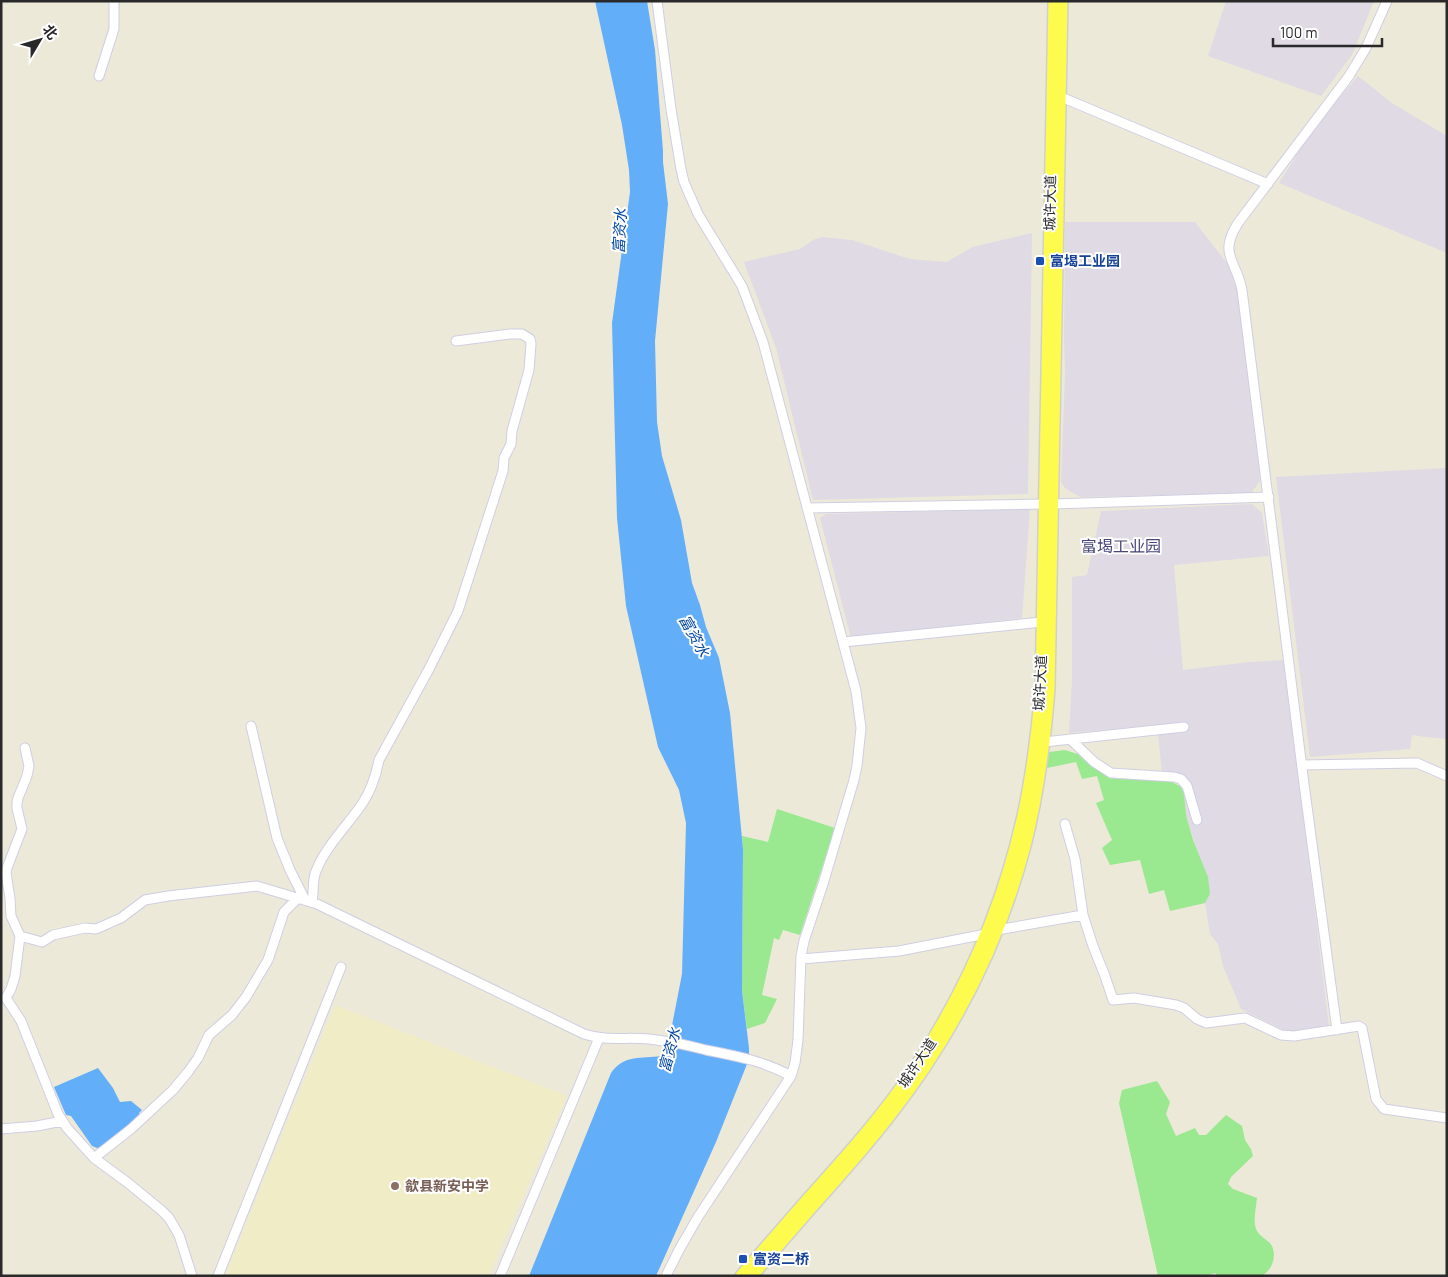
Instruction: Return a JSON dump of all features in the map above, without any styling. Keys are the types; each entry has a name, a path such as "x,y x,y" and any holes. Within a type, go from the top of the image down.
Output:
{"main road":[{"name":"城许大道","path":"741,1276 845,1158 900,1089 940,1027 991,932 1009,897 1025,846 1036,797 1049,689 1054,1"},
{"name":"城许大道","path":"752,1276 858,1156 907,1094 933,1055 980,968 1009,868 1027,795 1038,718 1049,504 1062,1"}],"street":[{"path":"99,76 114,29 114,1"},
{"path":"657,1 671,109 682,175 698,214 736,275 755,320 770,365 859,703 861,728 860,751 854,780 804,941 801,959 798,1040 791,1076 698,1217 666,1276"},
{"path":"1338,1030 1302,765 1242,290 1238,273 1230,258 1228,248 1233,232 1349,76 1366,48 1387,1"},
{"path":"1061,97 1268,184"},
{"path":"94,1158 131,1129 173,1090 198,1058 209,1036 232,1015 246,997 268,960 283,914 290,906 314,895 314,877 317,869 329,846 363,802 374,778 379,760 455,618 504,471 504,458 511,444 512,431 529,370 531,344 530,339 522,334 456,341"},
{"path":"807,508 1049,504 1269,497"},
{"path":"843,642 1042,622"},
{"path":"251,726 277,838 305,900"},
{"path":"1044,742 1184,727"},
{"path":"1070,739 1094,762 1111,773 1174,776 1181,779 1188,786 1197,820"},
{"path":"25,748 30,766 17,803 22,829 6,873 11,916 20,936 15,976 6,998 21,1021 62,1121 94,1158 128,1183 169,1218 179,1236 192,1276"},
{"path":"1302,765 1417,763 1447,776"},
{"path":"1065,824 1075,859 1083,915 1113,1000 1134,998 1176,1005 1184,1008 1197,1019 1206,1023 1245,1018 1285,1036 1360,1026 1362,1028 1376,1099 1384,1109 1447,1118"},
{"path":"20,936 42,942 53,935 84,928 96,929 121,918 145,900 257,886 305,900 436,961 584,1034 599,1038 666,1041 750,1059 776,1068 791,1076"},
{"path":"801,959 899,951 1083,915"},
{"path":"218,1276 341,967"},
{"path":"500,1276 599,1038"},
{"path":"1,1129 37,1126 62,1121"}],"shaded area":[{"path":"1226,1 1374,1 1352,55 1321,96 1208,56"},
{"path":"1358,76 1392,103 1447,136 1447,253 1279,183 1315,126"},
{"path":"1065,222 1195,222 1236,275 1260,481 1251,493 1080,497 1065,488 1061,482 1065,374"},
{"path":"1032,233 1028,494 813,500 776,348 744,262 800,249 813,240 822,237 852,240 910,259 946,262 973,247"},
{"path":"1447,468 1447,739 1412,735 1410,749 1310,757 1276,477"},
{"path":"1252,504 1262,513 1269,556 1174,565 1183,670 1284,660 1329,1026 1288,1032 1241,1009 1223,966 1218,944 1210,934 1205,903 1210,894 1186,815 1184,793 1180,786 1183,775 1162,773 1157,725 1069,733 1072,680 1072,577 1087,575 1101,511"},
{"path":"1030,509 1022,618 851,638 820,518 826,514"},
{"name":"歙县新安中学","path":"335,1005 567,1096 488,1276 225,1276"}],"green space":[{"path":"1065,750 1081,755 1100,770 1168,780 1180,786 1184,793 1186,815 1193,840 1208,877 1210,894 1205,903 1170,911 1164,890 1149,894 1140,860 1110,865 1102,848 1112,840 1096,803 1104,800 1097,776 1082,779 1076,762 1047,768 1049,752"},
{"path":"777,809 835,828 800,935 783,930 779,940 774,938 762,995 777,999 765,1023 747,1029 742,991 742,836 768,842"},
{"path":"1157,1081 1170,1102 1166,1114 1176,1136 1195,1128 1199,1135 1206,1135 1226,1115 1242,1126 1245,1140 1253,1156 1231,1177 1228,1184 1233,1189 1257,1198 1256,1229 1272,1246 1274,1255 1273,1263 1265,1274 1261,1276 1218,1276 1215,1273 1205,1276 1158,1276 1119,1103 1122,1090"}],"water":[{"name":"富资水","path":"595,1 647,1 655,50 668,204 655,341 657,422 662,456 681,520 692,583 706,627 719,658 730,713 743,849 742,991 749,1059 716,1142 656,1276 529,1276 611,1073 616,1067 628,1060 661,1056 666,1051 682,974 686,823 679,790 658,747 626,606 617,518 612,323 630,192 629,170 622,125"},
{"path":"98,1068 113,1088 120,1102 131,1101 142,1110 139,1113 140,1115 102,1147 97,1148 92,1146 71,1116 66,1115 54,1087"}],"place":[{"name":"富堨工业园","path":"1040,261"},
{"name":"歙县新安中学","path":"395,1186"},
{"name":"富资二桥","path":"743,1259"}],"district":[{"name":"富堨工业园","path":"1121,546"}]}
